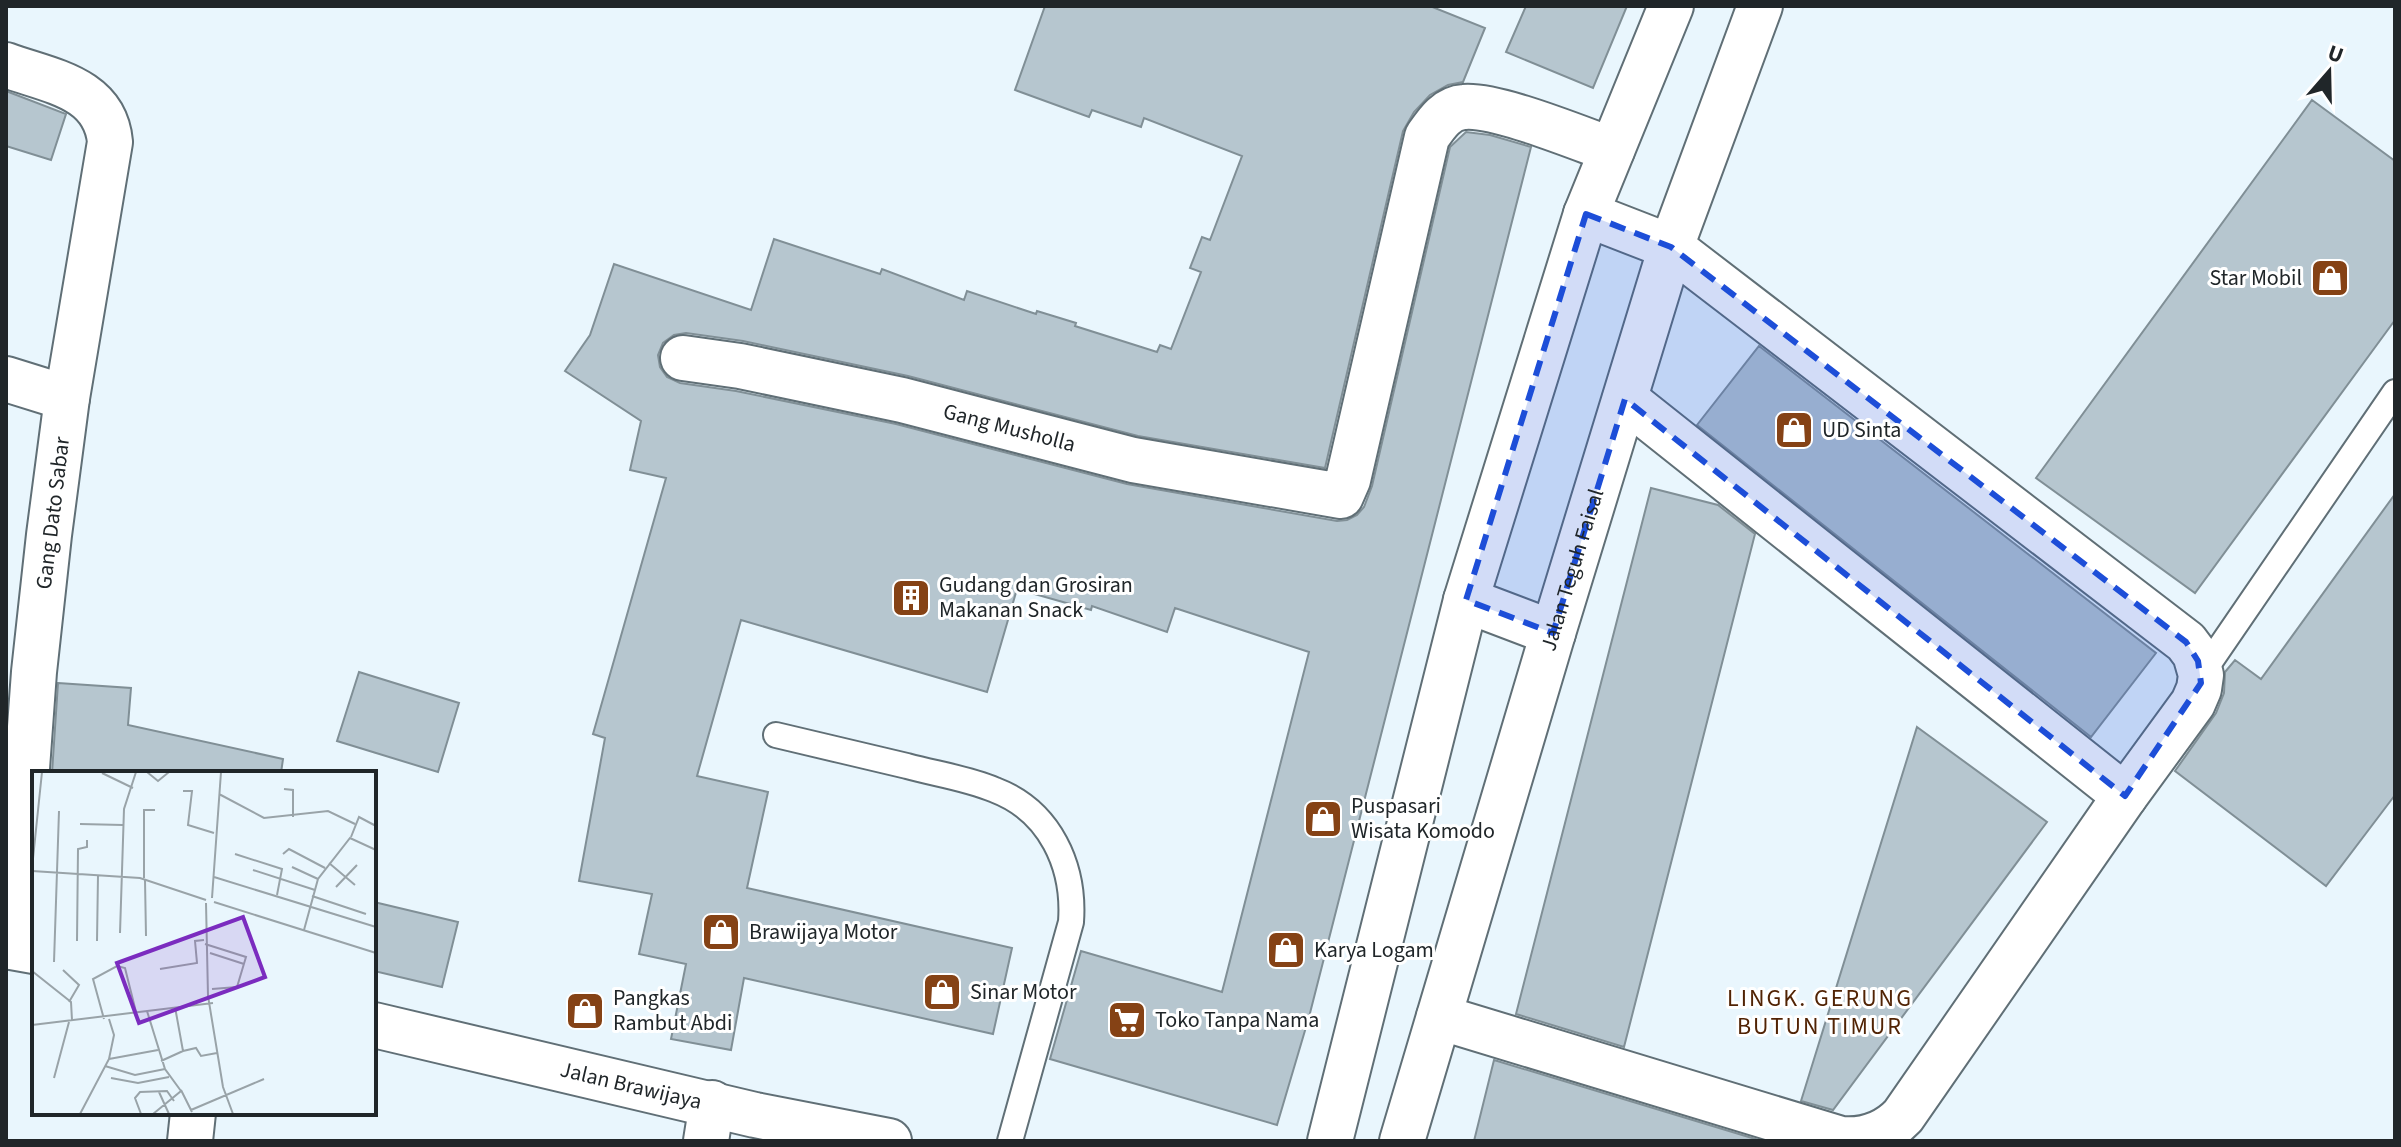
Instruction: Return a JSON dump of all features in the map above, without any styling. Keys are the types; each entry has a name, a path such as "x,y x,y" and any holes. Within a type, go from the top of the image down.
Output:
{"main road":[{"path":"1330,1141 1466,600 1586,214 1671,6"},
{"name":"Jalan Teguh Faisal","path":"1402,1141 1671,247 1760,6"},
{"name":"Gang Dato Sabar","path":"6,65 81,92 100,110 110,142 67,398 34,672 18,948"},
{"name":"Gang Musholla","path":"683,358 740,366 902,400 1133,460 1341,496 1348,480 1427,137 1442,116 1462,106 1490,109 1612,150"},
{"path":"1439,1017 1841,1139 1869,1138 1903,1116 2193,703 2199,689 2201,675 2195,654 2186,642 1671,247 1586,214"},
{"path":"6,379 67,398"},
{"path":"1625,399 2125,796"},
{"path":"1466,600 1553,633"},
{"name":"Jalan Brawijaya","path":"376,1026 709,1122 755,1115 889,1141"},
{"path":"190,1141 193,1115"}],"lane":[{"path":"2201,675 2395,392"},
{"path":"776,735 996,790 1031,811 1056,843 1070,881 1073,902 1071,922 1010,1141"}],"highlighted area":[{"path":"1586,214 1671,247 2186,642 2198,661 2201,683 2125,796 1625,399 1553,633 1466,600"}],"building":[{"path":"1045,6 1430,6 1485,28 1463,82 1448,85 1430,95 1414,112 1403,131 1325,468 1138,436 908,376 743,341 686,333 674,335 663,343 658,355 660,367 667,377 680,383 736,391 896,424 1127,484 1337,521 1347,520 1364,507 1372,486 1450,147 1466,132 1490,135 1531,147 1309,1017 1277,1125 1050,1059 1081,951 1222,992 1309,652 1175,608 1167,632 1092,606 1091,610 1017,589 987,692 741,620 697,776 768,792 747,888 1012,948 993,1034 744,978 731,1050 671,1039 686,964 639,954 652,894 579,881 605,738 593,734 666,478 630,470 641,421 565,371 590,335 614,264 751,310 774,239 880,274 882,269 964,300 967,291 1036,314 1037,311 1076,323 1075,326 1157,352 1160,345 1171,349 1201,272 1190,268 1202,237 1210,240 1242,156 1144,118 1141,127 1092,110 1089,117 1015,90"},
{"path":"1526,6 1627,6 1593,88 1506,52"},
{"path":"6,91 66,114 51,160 6,146"},
{"path":"2312,100 2395,161 2395,320 2195,593 2036,478"},
{"path":"1759,346 2156,653 2091,737 1697,425"},
{"path":"1651,488 1718,505 1755,534 1624,1047 1516,1014"},
{"path":"2395,494 2395,795 2326,886 2175,771 2216,713 2224,693 2225,672 2235,660 2261,679"},
{"path":"359,672 459,703 438,772 337,741"},
{"path":"58,683 131,688 128,725 283,759 281,771 52,771"},
{"path":"1917,727 2047,822 1833,1110 1801,1101"},
{"path":"376,902 458,922 442,987 376,971"},
{"path":"1494,1060 1762,1141 1474,1141"}],"place":[{"name":"Star Mobil","path":"2330,278"},
{"name":"UD Sinta","path":"1794,430"},
{"name":"Gudang dan Grosiran Makanan Snack","path":"911,598"},
{"name":"Puspasari Wisata Komodo","path":"1323,819"},
{"name":"Brawijaya Motor","path":"721,932"},
{"name":"Karya Logam","path":"1286,950"},
{"name":"Sinar Motor","path":"942,992"},
{"name":"Pangkas Rambut Abdi","path":"585,1011"},
{"name":"Toko Tanpa Nama","path":"1127,1020"}],"district":[{"name":"LINGK. GERUNG BUTUN TIMUR","path":"1820,1012"}]}
